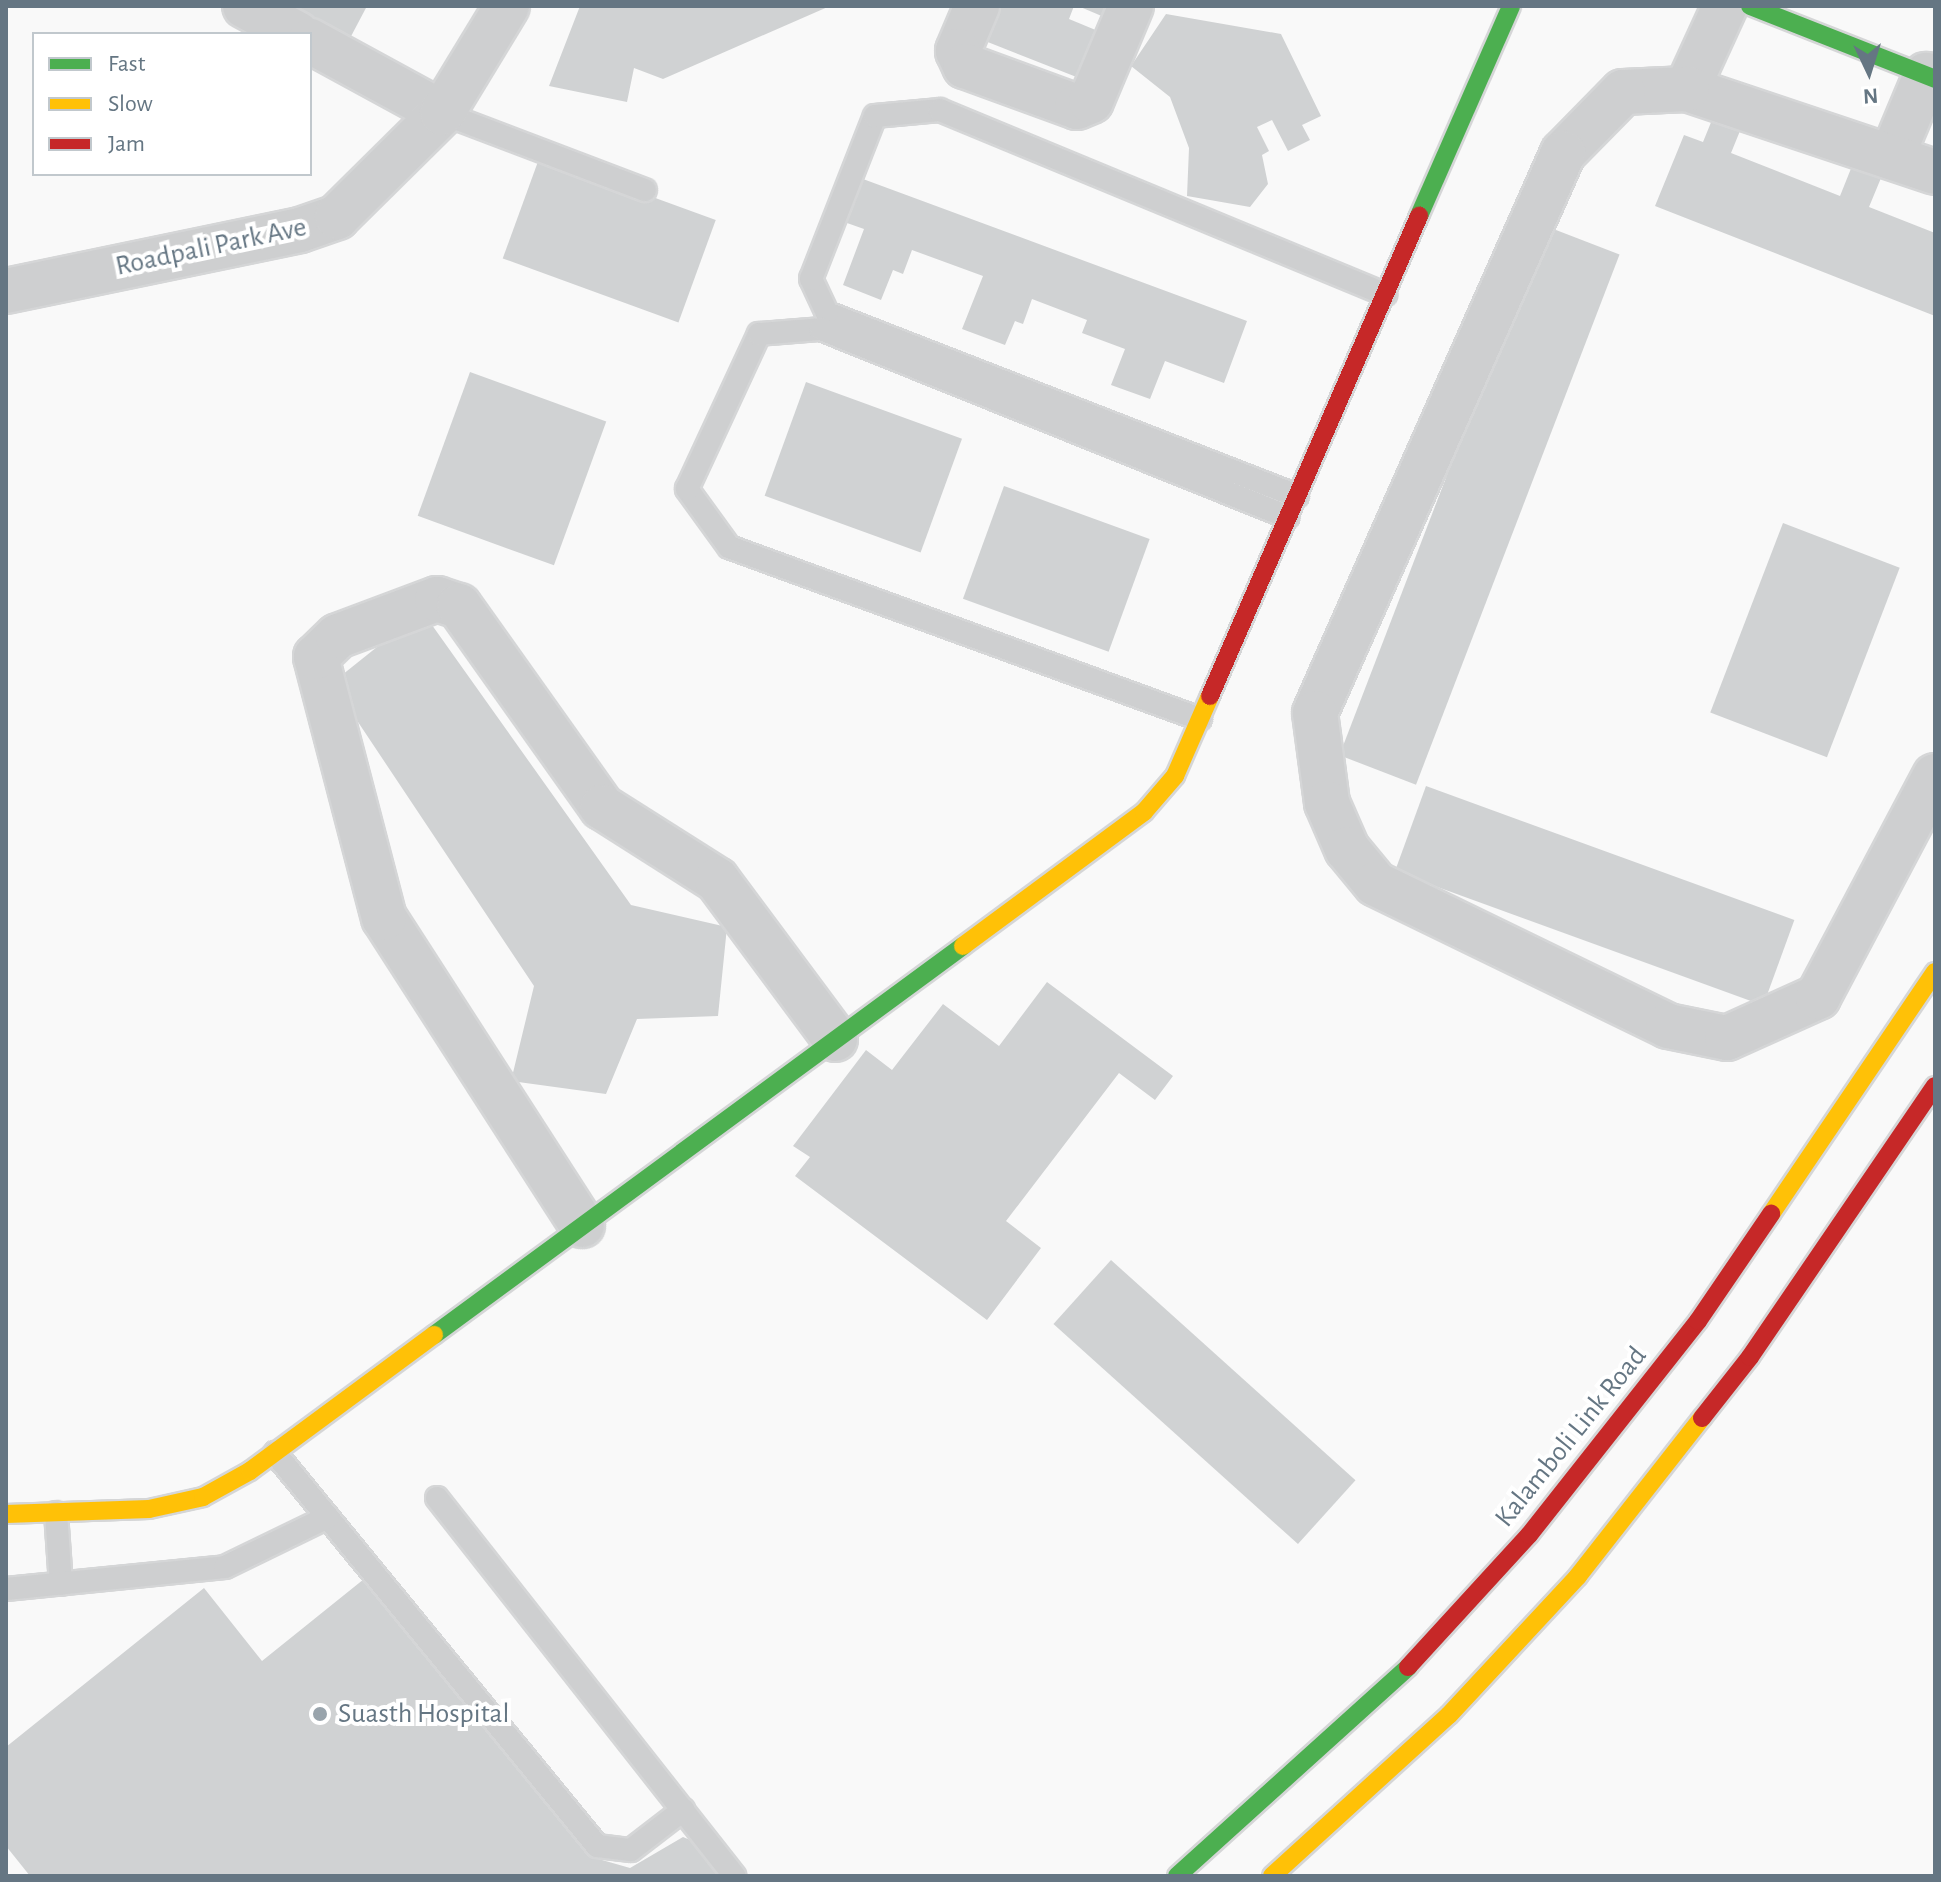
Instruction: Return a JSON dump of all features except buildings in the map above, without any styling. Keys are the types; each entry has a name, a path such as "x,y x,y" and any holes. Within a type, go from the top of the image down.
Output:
{"street":[{"path":"245,6 293,32"},
{"name":"Roadpali Park Ave","path":"6,291 300,230 337,217 442,113 507,6"},
{"path":"977,6 958,51 965,66 1077,107 1091,101 1131,6"},
{"path":"6,1514 149,1509 203,1497 275,1453 1144,812 1175,776 1511,6"},
{"path":"1687,89 1725,6"},
{"path":"1750,6 1931,77 1893,154"},
{"path":"312,42 442,113"},
{"path":"1935,172 1893,154 1687,89 1623,92 1563,153 1315,713 1327,803 1347,849 1376,884 1668,1026 1727,1038 1818,997 1935,776"},
{"path":"582,1225 384,918 316,657 338,636 437,599 459,606 602,807 717,880 835,1039"},
{"name":"Kalamboli Link Road","path":"1177,1876 1405,1670 1548,1513 1698,1321 1935,972"},
{"path":"1272,1876 1449,1715 1578,1576 1750,1357 1935,1086"}],"lane":[{"path":"1297,496 827,313 811,279 875,116 940,110 1385,294"},
{"path":"442,113 645,190"},
{"path":"1200,719 729,547 687,489 759,334 821,329 1288,517"},
{"path":"275,1453 597,1846 631,1850 683,1810"},
{"path":"437,1498 734,1876"},
{"path":"56,1513 61,1584"},
{"path":"6,1589 225,1567 328,1517"}],"traffic: fast":[{"path":"1419,216 1511,6"},
{"path":"1750,6 1935,79"},
{"path":"434,1335 963,946"},
{"path":"1177,1876 1408,1667"}],"traffic: slow":[{"path":"963,946 1144,812 1175,776 1210,696"},
{"path":"1771,1214 1935,972"},
{"path":"6,1514 149,1509 203,1497 250,1471 434,1335"},
{"path":"1272,1876 1449,1715 1578,1576 1702,1418"}],"traffic: jam":[{"path":"1210,696 1419,216"},
{"path":"1702,1418 1750,1357 1935,1086"},
{"path":"1408,1667 1529,1535 1698,1321 1771,1214"}],"place":[{"name":"Suasth Hospital","path":"320,1714"}]}
